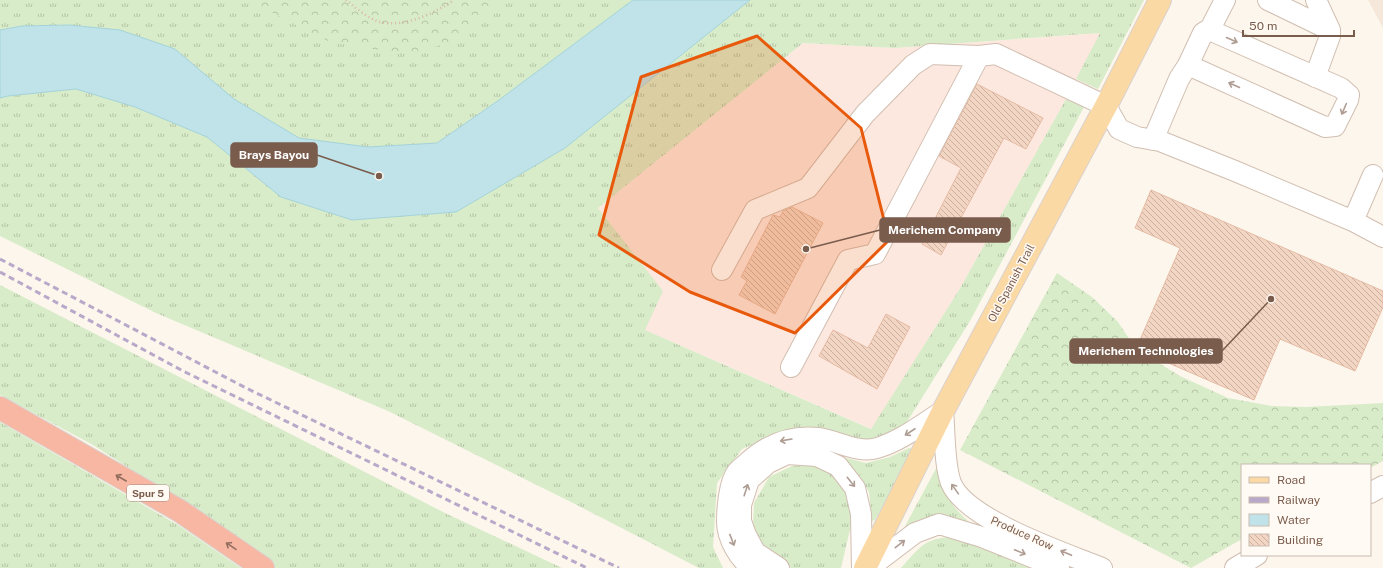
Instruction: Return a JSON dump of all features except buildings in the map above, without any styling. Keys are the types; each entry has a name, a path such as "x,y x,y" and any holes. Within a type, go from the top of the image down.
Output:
{"highway":[{"name":"Spur 5","path":"0,408 180,511 263,568"}],"main road":[{"name":"Old Spanish Trail","path":"863,568 943,411 1106,106 1160,0"}],"street":[{"path":"1210,31 1225,0"},
{"path":"1268,0 1330,30"},
{"path":"1315,77 1330,36 1330,30 1316,0"},
{"path":"1153,140 1179,79 1188,65 1203,33 1210,31 1341,88 1349,95 1340,120 1335,126 1325,127 1188,65"},
{"path":"722,270 755,210 808,188 865,114 913,65 930,54 979,56 996,54 1106,106 1119,129 1136,137 1160,141 1235,171 1353,221 1383,237"},
{"path":"792,367 848,260 875,254 979,56"},
{"path":"1353,221 1374,175"},
{"path":"752,568 744,563 732,543 727,525 727,503 736,472 760,451 782,440 818,438 853,448 876,448 904,436 943,411"},
{"name":"Produce Row","path":"943,411 947,458 952,484 965,502 993,522 1102,568"},
{"path":"779,568 755,552 746,535 741,521 741,505 749,480 768,463 787,454 817,456 838,466 856,488 861,514 863,568"},
{"path":"1371,493 1383,486"},
{"name":"Produce Row","path":"869,568 915,533 939,524 982,537 1058,568"},
{"path":"1235,568 1256,556"}],"path":[{"path":"346,0 375,20 387,23 407,20 429,14 454,0"}],"highlighted area":[{"path":"757,36 861,128 889,240 795,333 690,292 599,235 641,77"}],"shaded area":[{"path":"1368,0 1383,0 1383,28"},
{"path":"1101,33 1066,99 959,290 872,429 645,330 598,208 803,43 894,48"}],"green space":[{"path":"0,0 1144,0 1098,89 1076,79 1100,33 894,48 803,43 598,208 663,291 645,330 871,429 959,290 1066,99 1084,107 970,321 905,425 886,441 777,434 742,449 717,483 713,547 723,568 699,568 575,504 388,411 156,313 0,236"},
{"path":"247,0 503,0 458,41 405,54 330,42"},
{"path":"1057,273 1092,297 1118,322 1136,349 1180,376 1228,398 1272,406 1306,407 1383,403 1383,461 1371,467 1371,464 1241,464 1241,540 1191,568 960,450"},
{"path":"0,285 445,513 562,568 276,568 171,495 93,445 0,395"},
{"path":"0,422 178,525 241,568 0,568"},
{"path":"909,448 913,449 875,520 872,521 869,492 860,476 842,457 866,463 890,457"},
{"path":"939,463 945,489 951,502 969,522 945,517 903,530"},
{"path":"816,465 837,477 851,494 852,521 841,568 791,568 764,547 753,526 754,503 769,477 792,466"},
{"path":"953,537 969,540 1036,568 901,568 923,545 935,539"}],"water":[{"path":"633,0 750,0 565,148 456,212 352,220 281,197 207,137 135,107 76,89 0,98 0,30 22,26 69,25 120,30 175,49 234,99 299,138 368,147 437,143 499,100"}],"railway":[{"path":"0,259 246,388 619,568"},
{"path":"0,272 183,371 587,568"}],"place":[{"name":"Brays Bayou","path":"379,176"},
{"name":"Merichem Company","path":"806,249"},
{"name":"Merichem Technologies","path":"1271,299"}]}
